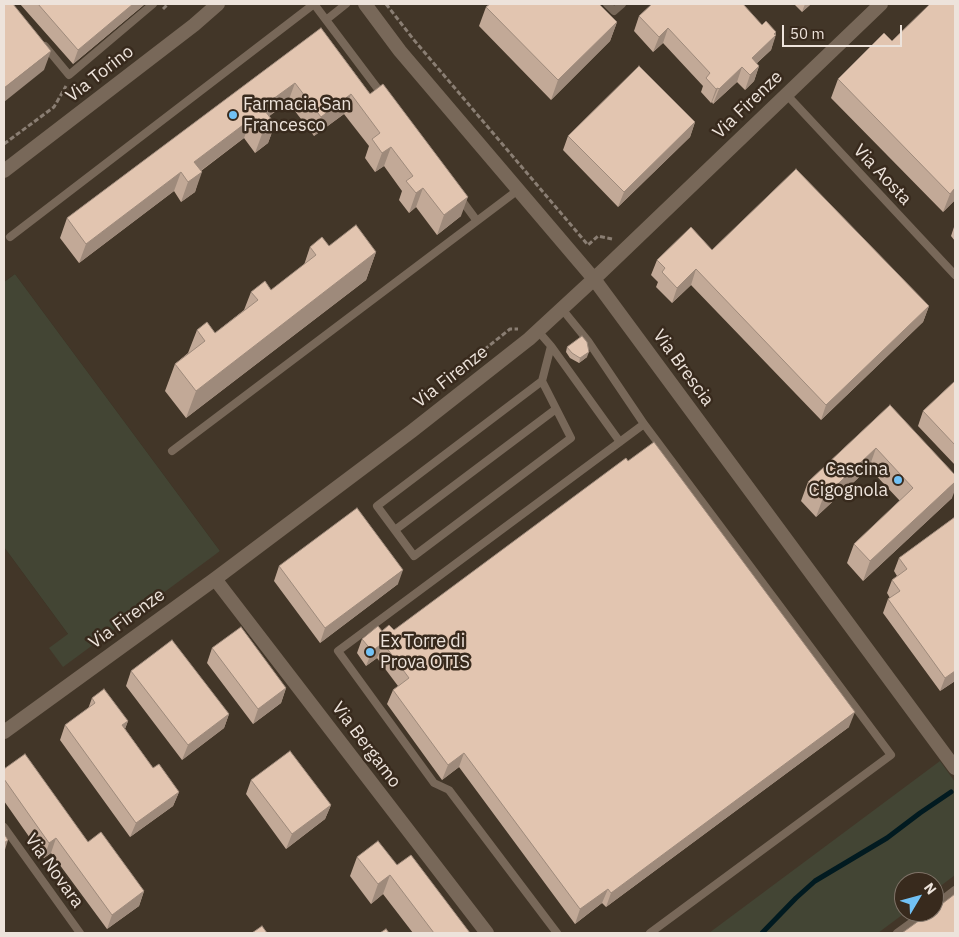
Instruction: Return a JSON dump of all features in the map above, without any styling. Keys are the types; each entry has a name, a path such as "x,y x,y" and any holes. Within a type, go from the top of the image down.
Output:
{"street":[{"name":"Via Torino","path":"4,171 194,26 218,4"},
{"name":"Via Brescia","path":"365,4 400,51 594,279 955,768"},
{"name":"Via Firenze","path":"4,732 215,579 412,431 538,330 594,279 881,4"},
{"name":"Via Bergamo","path":"215,579 487,933"}],"lane":[{"path":"40,39 69,75 153,4"},
{"path":"10,236 314,4 390,105"},
{"path":"326,20 346,4"},
{"path":"607,4 614,11 622,4"},
{"name":"Via Aosta","path":"786,94 955,275"},
{"path":"454,190 477,221"},
{"path":"172,451 518,190"},
{"path":"562,309 588,341 644,424 891,755 650,933"},
{"path":"538,330 620,442"},
{"path":"542,381 571,438 414,556 377,506 542,381 551,346"},
{"path":"395,530 556,409"},
{"path":"558,933 449,790 434,784 338,651 644,424"},
{"name":"Via Novara","path":"4,827 80,933"},
{"path":"944,898 955,890"},
{"path":"897,933 912,922"}],"path":[{"path":"386,4 588,245 598,236 612,239"}],"shaded area":[{"path":"4,4 955,4 955,933 4,933 4,547 68,634 220,551 15,274 4,282"}],"green space":[{"path":"15,274 220,551 63,667 49,648 68,634 4,547 4,282"},
{"path":"940,761 955,782 955,875 944,883 944,872 894,872 894,921 878,933 709,933"}],"building":[{"path":"4,4 13,4 51,51 4,88"},
{"path":"38,4 133,4 78,50"},
{"path":"490,4 599,4 617,22 558,80 486,7"},
{"path":"652,4 743,4 762,25 766,21 776,32 774,34 776,35 752,58 759,66 750,75 742,67 719,89 716,89 706,78 710,73 668,28 659,37 639,16"},
{"path":"930,4 955,4 955,188 950,194 838,79 884,33 892,41"},
{"path":"321,28 370,94 383,84 468,197 444,215 423,188 416,193 406,181 413,176 391,147 382,153 372,139 380,133 351,94 321,117 295,83 262,107 275,124 262,134 251,119 194,162 202,172 188,182 181,172 86,244 67,218"},
{"path":"639,66 695,122 624,192 568,136"},
{"path":"796,169 929,306 826,405 696,269 677,288 662,272 665,268 657,260 691,227 712,250"},
{"path":"356,225 376,252 196,391 175,364 205,341 197,330 207,322 215,333 258,300 251,292 265,281 271,290 316,255 310,247 322,237 329,246"},
{"path":"582,336 587,342 589,352 580,358 567,347"},
{"path":"955,381 955,445 923,411"},
{"path":"890,405 955,475 955,482 870,561 854,544 913,488 876,448 823,498 808,482"},
{"path":"654,442 855,712 611,893 608,889 580,909 464,753 448,765 393,690 409,678 383,643 372,651 362,639 378,626 382,631 389,625 394,630 626,458 628,461"},
{"path":"357,508 403,570 325,628 279,566"},
{"path":"955,517 955,671 945,678 888,599 900,591 892,580 907,569 899,558"},
{"path":"241,627 286,688 258,709 212,648"},
{"path":"172,640 229,714 188,745 131,671"},
{"path":"104,689 128,721 122,725 153,768 159,764 179,792 136,823 65,725 95,703 92,698"},
{"path":"290,751 331,805 292,834 251,780"},
{"path":"25,754 88,842 101,832 144,891 112,915 56,838 49,843 4,779 4,769"},
{"path":"4,834 8,840 4,843"},
{"path":"378,841 397,865 411,855 470,933 434,933 390,875 378,884 357,857"},
{"path":"955,894 955,933 902,933 917,922 944,922 944,902"},
{"path":"262,926 267,933 252,933"},
{"path":"386,929 389,933 380,933"}],"waterway":[{"path":"762,933 815,881 887,838 951,792"}],"place":[{"name":"Farmacia San Francesco","path":"233,115"},
{"name":"Cascina Cigognola","path":"898,480"},
{"name":"Ex Torre di Prova OTIS","path":"370,652"}]}
